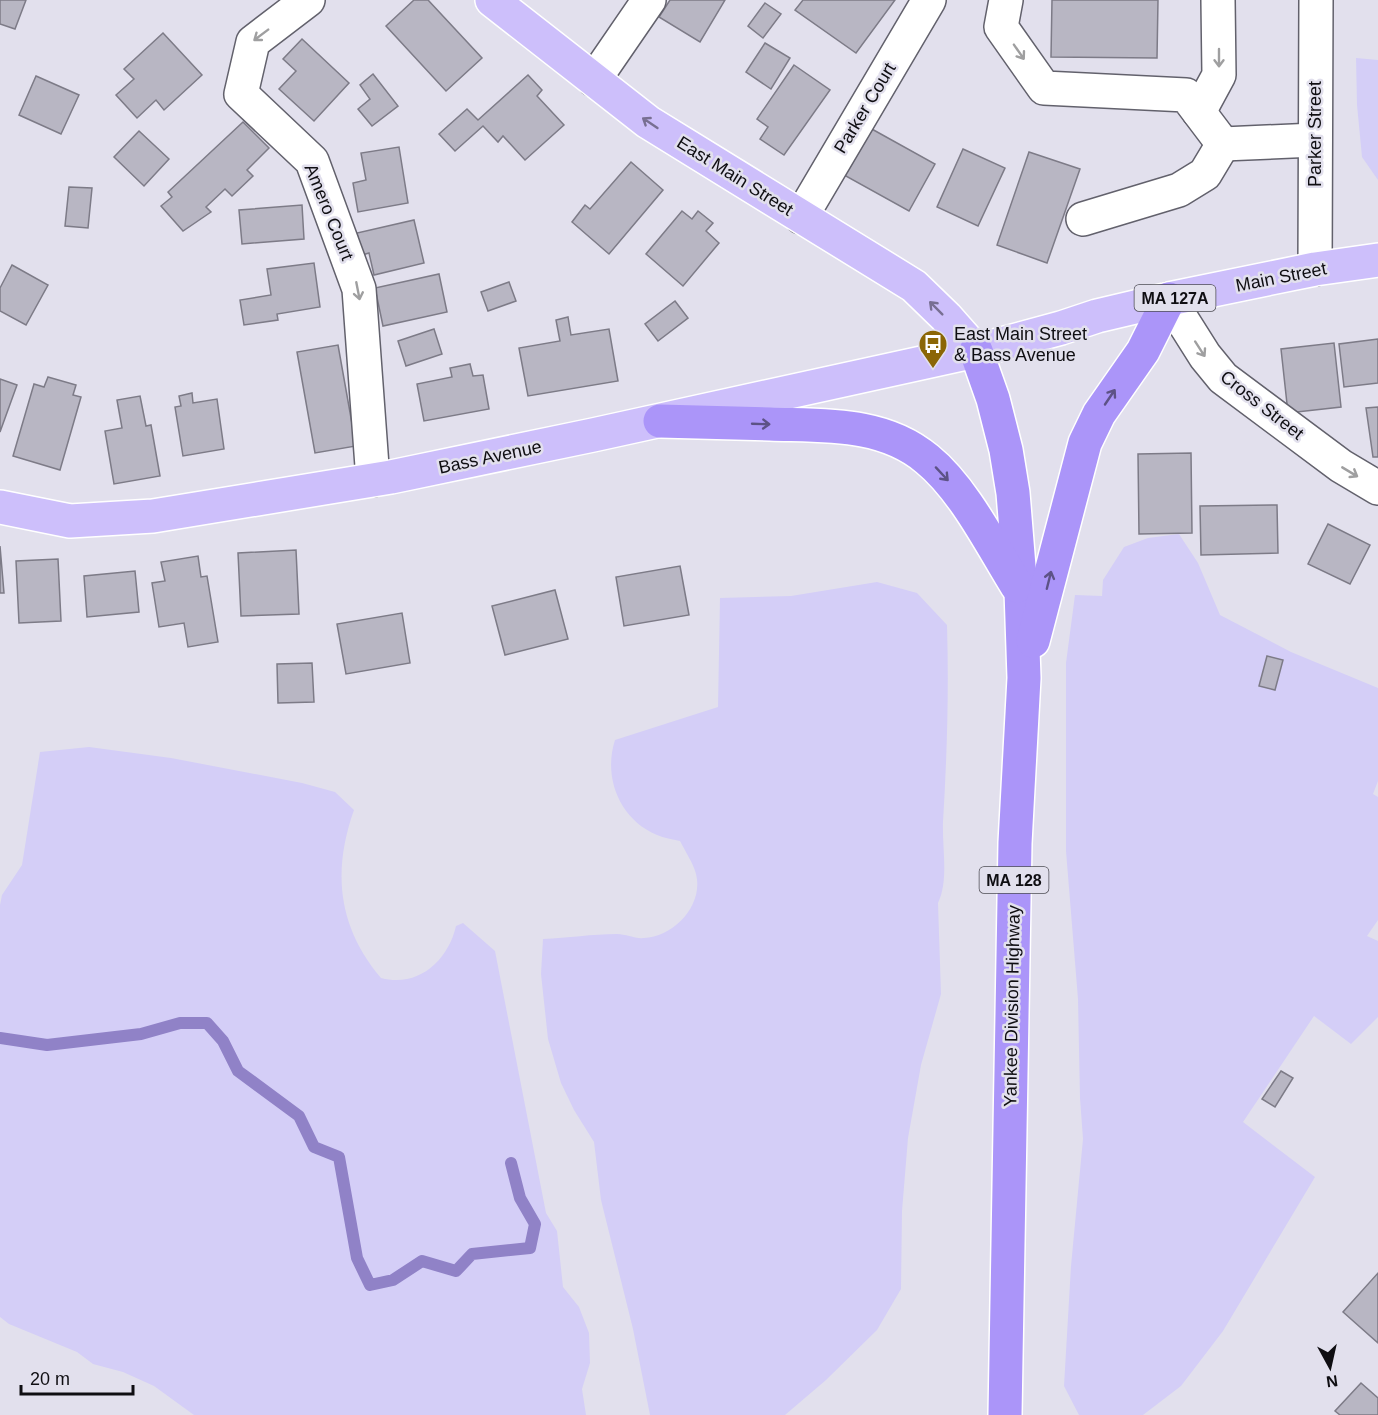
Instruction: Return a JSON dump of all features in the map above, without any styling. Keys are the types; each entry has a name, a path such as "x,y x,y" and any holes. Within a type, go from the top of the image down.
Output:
{"highway":[{"path":"1024,678 1085,443 1099,414 1143,351 1169,299"},
{"name":"Yankee Division Highway","path":"975,351 993,399 1006,450 1013,493 1021,591 1024,678 1015,843 1005,1415"},
{"path":"660,421 839,426 877,433 907,446 927,459 961,497 1021,591"}],"main road":[{"name":"East Main Street","path":"492,0 648,122 914,286 975,351"},
{"name":"Main Street","path":"975,351 1097,316 1169,299 1315,269 1378,260"},
{"name":"Bass Avenue","path":"0,507 70,522 153,516 374,480 660,421 975,351"}],"street":[{"name":"Amero Court","path":"308,0 253,42 241,93 312,161 359,289 374,480"},
{"path":"594,80 649,0"},
{"name":"Parker Court","path":"801,217 929,0"},
{"path":"1006,0 1001,27 1044,88 1186,95 1223,144"},
{"path":"1199,112 1219,75 1218,0"},
{"name":"Parker Street","path":"1315,269 1316,0"},
{"path":"1223,144 1315,140"},
{"path":"1083,219 1179,190 1205,174 1223,144"},
{"name":"Cross Street","path":"1169,299 1204,356 1223,378 1341,466 1378,488"}],"shaded area":[{"path":"1356,58 1378,60 1378,180 1362,157 1357,105"},
{"path":"1179,534 1198,563 1220,615 1291,652 1378,688 1378,781 1373,794 1378,797 1378,920 1367,936 1378,941 1378,1017 1351,1044 1314,1016 1243,1122 1315,1177 1223,1331 1181,1386 1143,1415 1079,1415 1064,1386 1071,1266 1083,1139 1078,999 1066,851 1066,663 1075,595 1102,596 1103,580 1124,547 1148,538"},
{"path":"877,582 917,593 947,625 944,874 938,903 941,994 921,1065 908,1138 902,1211 901,1289 877,1330 826,1380 785,1415 650,1415 633,1329 601,1200 594,1142 574,1110 561,1083 548,1039 541,974 543,939 608,934 641,938 655,936 676,925 691,908 697,886 696,874 691,861 680,841 660,836 644,828 624,808 613,782 612,754 615,740 718,707 720,598 791,596"},
{"path":"89,747 171,758 302,783 335,792 354,810 343,855 343,898 348,919 367,959 381,978 407,979 429,969 446,950 456,926 463,923 495,951 546,1213 557,1231 563,1287 579,1307 589,1333 590,1363 582,1389 586,1415 194,1415 154,1386 123,1372 93,1364 77,1352 9,1324 0,1317 0,905 2,895 22,865 40,752"}],"building":[{"path":"0,0 26,0 15,29 0,24"},
{"path":"414,0 428,0 482,58 446,91 386,26"},
{"path":"670,0 725,0 700,42 659,17"},
{"path":"803,0 895,0 856,53 795,10"},
{"path":"1052,0 1158,0 1157,58 1051,57"},
{"path":"765,3 781,14 763,38 748,26"},
{"path":"163,33 202,75 164,110 156,100 137,118 116,95 134,79 124,69"},
{"path":"302,39 349,83 314,121 279,89 296,71 283,59"},
{"path":"765,43 790,58 771,89 746,72"},
{"path":"794,65 830,90 784,155 760,139 768,127 757,119"},
{"path":"373,74 398,106 372,126 358,109 370,99 360,85"},
{"path":"528,75 542,90 537,96 564,125 525,160 503,136 498,142 483,126 455,151 439,134 467,109 478,120"},
{"path":"36,76 79,95 61,134 19,115"},
{"path":"243,122 269,148 247,170 253,176 232,196 225,189 206,207 211,212 183,231 161,206 172,197 168,192"},
{"path":"870,128 935,164 909,211 844,175"},
{"path":"139,131 169,159 144,186 114,157"},
{"path":"399,147 408,203 358,212 353,183 366,180 361,153"},
{"path":"963,149 1005,168 978,226 937,207"},
{"path":"1029,152 1080,169 1047,263 997,245"},
{"path":"631,162 663,190 609,254 572,222 585,205 590,209"},
{"path":"69,187 92,188 88,228 65,226"},
{"path":"302,205 304,239 242,244 239,210"},
{"path":"682,211 692,219 698,211 713,223 706,231 719,243 683,286 646,254"},
{"path":"414,220 424,263 374,275 369,253 362,255 357,233"},
{"path":"314,263 320,307 277,314 278,320 244,325 240,300 271,295 267,269"},
{"path":"12,265 48,285 26,325 0,311 0,288"},
{"path":"439,274 447,312 383,326 375,288"},
{"path":"509,282 516,301 488,311 481,292"},
{"path":"675,301 688,318 658,341 645,324"},
{"path":"568,317 571,335 609,329 618,381 528,396 519,348 560,341 556,320"},
{"path":"434,329 442,354 406,366 398,341"},
{"path":"1378,339 1378,383 1344,387 1339,344"},
{"path":"1334,343 1341,407 1288,413 1281,349"},
{"path":"338,345 356,446 315,453 297,352"},
{"path":"470,364 473,376 483,375 489,409 424,421 417,384 452,377 450,368"},
{"path":"48,377 76,385 73,395 81,397 60,470 13,456 34,384 44,387"},
{"path":"0,379 17,385 0,432"},
{"path":"192,393 193,403 217,399 224,449 183,456 175,407 181,406 179,396"},
{"path":"140,396 146,426 151,425 160,476 114,484 105,431 122,428 117,400"},
{"path":"1378,407 1378,457 1373,457 1366,408"},
{"path":"1191,453 1192,533 1139,534 1138,454"},
{"path":"1277,505 1278,553 1201,555 1200,506"},
{"path":"1328,524 1370,545 1350,584 1308,564"},
{"path":"0,546 4,593 0,593"},
{"path":"296,550 299,614 241,616 238,553"},
{"path":"198,556 201,577 207,576 218,642 188,647 184,623 159,627 152,583 165,581 161,562"},
{"path":"58,559 61,621 19,623 16,561"},
{"path":"680,566 689,615 624,626 616,577"},
{"path":"135,571 139,612 87,617 84,576"},
{"path":"555,590 568,639 505,655 492,606"},
{"path":"402,613 410,663 346,674 337,624"},
{"path":"1267,656 1283,660 1275,690 1259,686"},
{"path":"312,663 314,702 278,703 277,664"},
{"path":"1281,1071 1293,1078 1275,1107 1262,1099"},
{"path":"1378,1273 1378,1343 1343,1312"},
{"path":"1361,1383 1378,1398 1378,1415 1340,1415 1335,1411"}],"waterway":[{"path":"0,1038 47,1045 141,1034 180,1023 207,1023 223,1041 238,1071 299,1116 314,1147 339,1157 357,1258 370,1285 393,1280 422,1261 456,1271 472,1254 530,1248 535,1224 520,1198 511,1163"}],"place":[{"name":"East Main Street & Bass Avenue","path":"933,370"}]}
